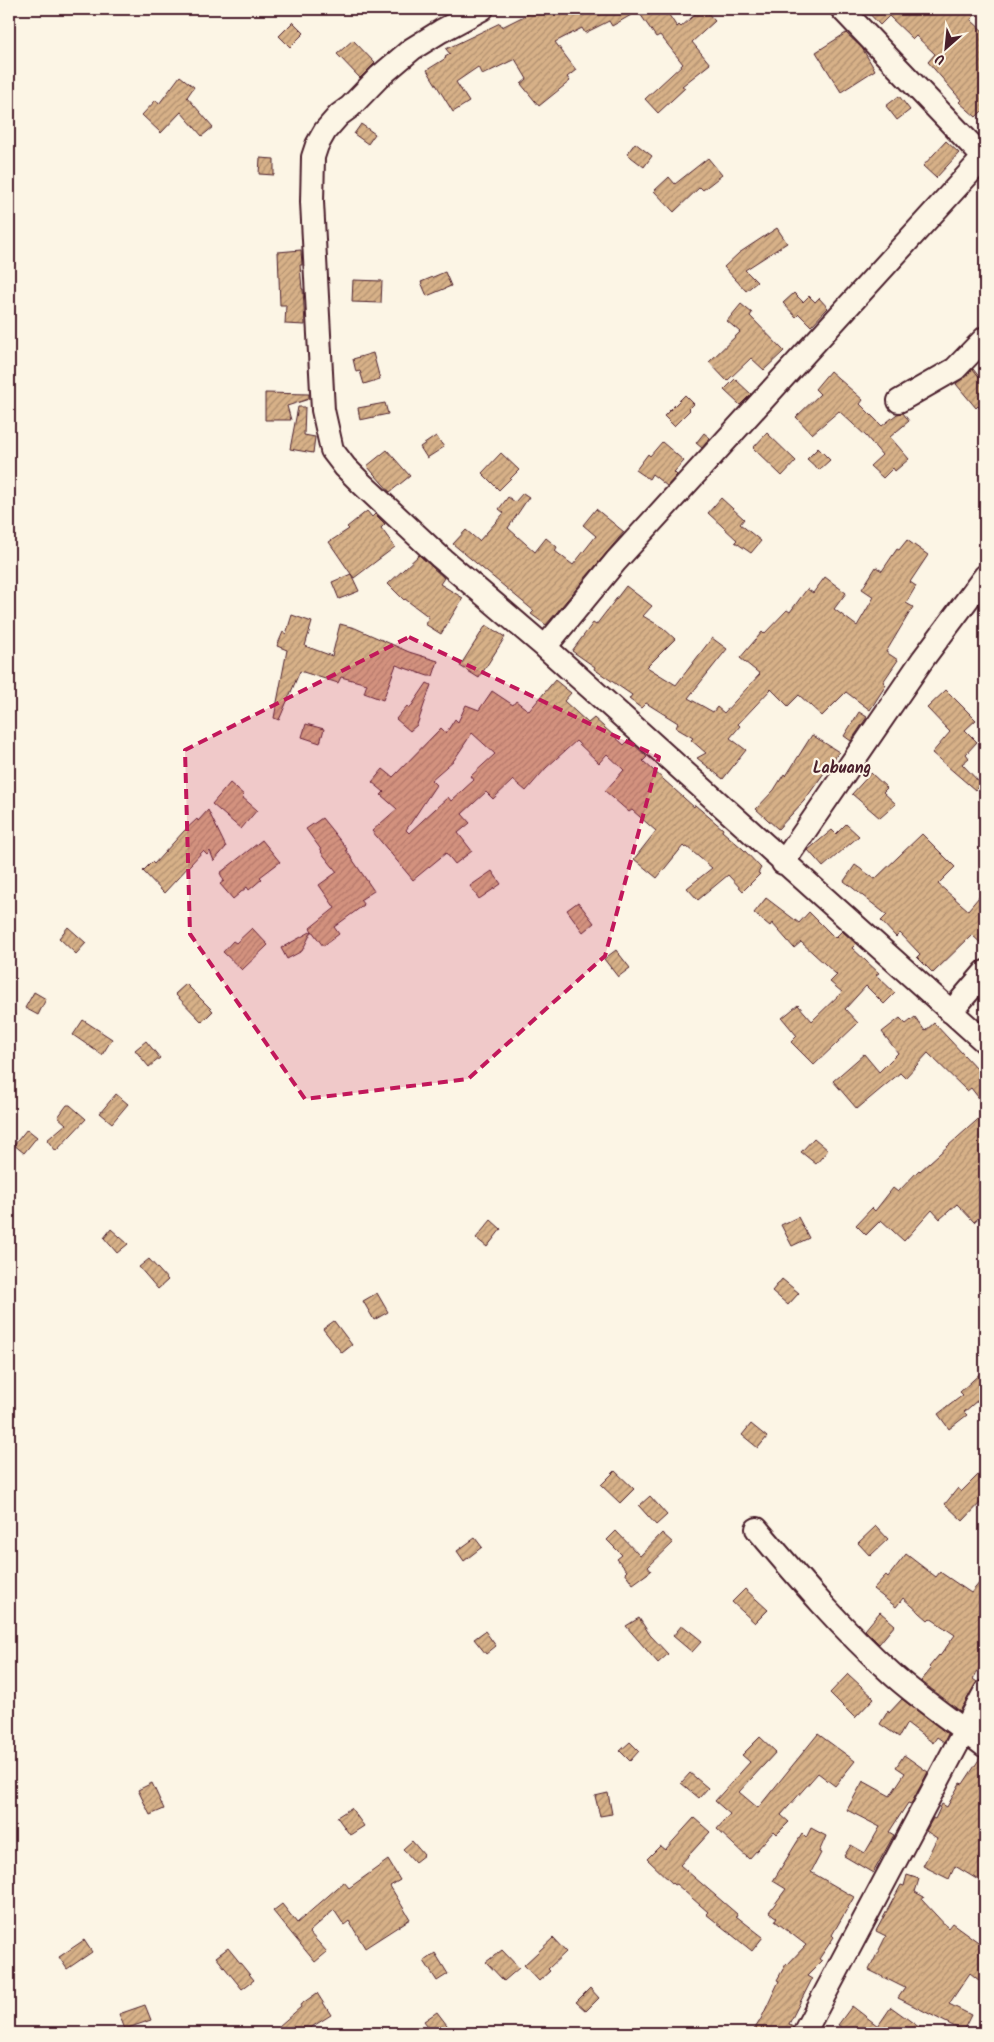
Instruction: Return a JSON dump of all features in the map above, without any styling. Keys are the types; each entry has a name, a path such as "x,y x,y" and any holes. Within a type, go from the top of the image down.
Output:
{"street":[{"path":"482,9 441,31 412,50 379,77 350,107 339,115 325,131 317,145 313,158 312,202 323,410 332,450 345,467 440,557 545,646 985,1042"},
{"path":"545,646 623,554 985,157 842,9"},
{"path":"899,401 955,369 985,338"},
{"path":"784,862 923,659 985,576"},
{"path":"951,1012 985,972"},
{"path":"757,1529 816,1599 848,1632 899,1680 985,1746"},
{"path":"804,2033 985,1692"}],"highlighted area":[{"path":"409,637 659,757 605,956 468,1079 305,1099 190,934 185,750"}],"building":[{"path":"530,9 665,9 677,27 679,25 681,27 701,9 704,9 715,21 692,42 710,64 682,86 685,88 658,113 645,99 683,64 660,35 656,37 638,11 612,26 609,21 585,33 582,28 555,42 576,70 567,77 570,81 539,106 521,84 527,79 515,59 482,75 478,67 456,82 469,102 453,112 427,70 450,54 446,49 500,23 502,27 532,12"},
{"path":"865,9 962,9 974,15 971,20 985,33 985,108 976,117 959,102 961,100 928,62 935,54 916,36 913,39 889,16 880,25"},
{"path":"293,22 304,33 290,47 279,36"},
{"path":"846,33 862,48 875,70 841,92 816,52"},
{"path":"353,40 375,63 360,78 337,54"},
{"path":"180,76 194,87 187,97 213,127 202,136 181,112 161,133 142,115 156,100 159,104"},
{"path":"899,96 910,110 897,120 886,106"},
{"path":"361,124 375,134 368,144 354,134"},
{"path":"946,141 959,153 936,178 923,166"},
{"path":"635,143 652,156 644,167 627,154"},
{"path":"260,158 274,159 274,175 259,174"},
{"path":"708,158 722,175 703,190 700,187 674,212 654,191 669,177 675,184"},
{"path":"777,228 787,243 745,270 757,282 746,291 724,267 739,253"},
{"path":"301,250 302,265 300,265 305,325 285,324 286,305 280,305 278,252"},
{"path":"445,272 451,286 427,296 421,282"},
{"path":"353,280 382,281 381,303 352,302"},
{"path":"794,293 803,302 809,296 815,302 819,298 828,308 811,326 799,314 796,317 783,303"},
{"path":"741,304 752,313 750,316 784,351 764,370 751,358 727,381 709,362 740,332 727,321"},
{"path":"373,353 380,379 364,384 360,371 356,372 353,359"},
{"path":"973,369 985,384 985,414 978,406 976,408 956,384"},
{"path":"830,371 863,400 860,404 882,426 897,414 903,413 909,421 890,437 909,459 895,471 893,468 883,478 870,466 882,455 866,436 839,411 812,434 796,417 820,394 815,389"},
{"path":"735,379 751,394 740,405 724,390"},
{"path":"265,393 309,394 309,399 287,406 291,420 265,420"},
{"path":"685,395 694,404 674,426 664,416"},
{"path":"385,403 388,414 360,420 358,408"},
{"path":"298,407 305,407 304,435 315,437 313,453 290,449"},
{"path":"704,433 710,438 702,448 696,443"},
{"path":"767,433 796,461 782,476 753,448"},
{"path":"436,436 444,447 427,458 420,447"},
{"path":"662,442 684,461 674,472 677,475 667,486 652,474 649,479 636,470 648,454 650,456"},
{"path":"818,448 830,460 819,470 807,459"},
{"path":"387,450 410,476 390,492 367,466"},
{"path":"501,453 519,470 499,490 482,473"},
{"path":"523,493 529,497 508,528 535,552 546,538 557,547 555,551 573,565 596,536 583,525 596,509 624,532 546,625 531,614 534,611 453,544 466,530 479,541 504,513 499,509 508,497 515,502"},
{"path":"721,498 744,519 740,524 761,541 751,553 735,542 737,540 708,513"},
{"path":"367,511 372,517 375,514 385,524 381,528 395,547 354,578 329,542 349,529 347,527"},
{"path":"907,540 928,555 910,582 916,586 906,603 913,607 886,652 898,660 883,682 886,685 870,710 846,692 822,716 799,695 788,706 771,689 738,724 740,726 730,738 746,750 723,779 697,758 706,753 691,740 693,738 676,728 678,723 646,703 641,708 629,699 632,695 594,669 595,667 572,651 593,623 596,625 626,586 652,606 643,616 663,628 675,639 647,667 676,685 712,638 727,649 688,698 713,712 717,707 724,713 760,674 740,658 762,632 764,634 787,610 790,612 807,589 813,593 825,577 846,593 834,609 857,626 874,597 862,589 876,567 882,571 897,549 899,550"},
{"path":"419,555 444,578 440,584 463,598 441,634 425,624 429,617 404,600 388,584"},
{"path":"351,574 359,591 339,599 332,582"},
{"path":"292,615 312,622 305,646 332,656 340,624 355,628 409,652 438,661 433,676 396,665 383,700 364,693 367,684 341,677 338,683 300,671 279,720 274,718 287,650 277,646 283,632 286,634"},
{"path":"486,625 505,637 479,678 460,666"},
{"path":"555,680 571,693 564,701 588,723 594,718 624,745 629,740 647,757 643,761 694,807 695,805 723,829 722,831 743,849 761,868 758,873 760,874 743,891 728,875 698,900 687,888 712,868 687,847 683,846 657,878 634,859 656,831 632,810 629,812 605,791 624,770 607,754 599,763 576,741 546,768 526,791 513,780 493,799 486,792 462,814 470,823 458,833 472,851 455,864 446,853 413,880 372,831 397,809 381,795 384,792 372,782 383,769 393,777 441,728 446,733 455,719 458,722 466,705 479,710 492,691 513,705 516,701 529,711","holes":["472,733 495,754 471,776 474,780 451,801 448,797 409,833 406,830 436,785 431,780 454,760"]},
{"path":"427,683 431,685 417,725 410,731 396,719 407,706 410,708"},
{"path":"946,690 976,720 965,730 977,742 966,754 969,758 962,764 981,784 975,790 932,753 950,732 927,708"},
{"path":"859,712 867,717 851,741 844,736"},
{"path":"306,724 324,729 320,743 302,737"},
{"path":"812,735 839,752 804,801 778,829 756,809 774,790 784,774 786,776"},
{"path":"871,773 887,788 883,792 896,804 880,818 852,794"},
{"path":"230,783 257,810 241,829 212,804"},
{"path":"208,810 226,847 214,861 210,851 207,855 203,851 164,893 143,871 152,862 154,864 184,831 197,819 198,821"},
{"path":"322,818 347,849 374,891 360,900 364,905 334,927 339,934 323,946 310,928 335,908 319,885 337,872 306,829"},
{"path":"846,824 859,836 823,867 808,850 832,830 836,834"},
{"path":"922,834 955,867 938,884 968,910 985,890 985,947 972,935 933,973 917,957 920,954 900,933 896,937 881,921 887,915 844,881 855,865 875,879"},
{"path":"262,840 280,862 260,877 262,879 249,890 247,887 233,899 220,884 224,881 220,873"},
{"path":"492,871 501,884 479,899 470,886"},
{"path":"766,898 799,923 809,912 835,938 842,931 856,944 852,948 879,973 876,975 895,993 884,1004 866,986 845,1009 858,1023 814,1065 791,1042 797,1036 782,1018 798,1005 812,1021 842,992 830,982 837,975 801,942 794,948 772,923 770,926 754,913"},
{"path":"578,902 594,923 583,932 567,910"},
{"path":"68,927 86,943 76,954 59,938"},
{"path":"252,928 268,945 242,970 223,952 233,941 236,943"},
{"path":"312,931 302,951 287,959 281,948"},
{"path":"616,950 630,968 618,977 604,959"},
{"path":"186,984 213,1011 202,1022 175,994"},
{"path":"34,992 46,999 38,1015 25,1008"},
{"path":"915,1017 925,1031 934,1023 978,1070 985,1064 985,1106 971,1088 967,1091 928,1053 905,1078 900,1073 857,1109 833,1081 864,1054 879,1072 898,1053 882,1032 900,1018 906,1024"},
{"path":"83,1020 112,1039 102,1055 73,1035"},
{"path":"146,1041 160,1058 149,1067 135,1050"},
{"path":"116,1094 128,1104 112,1123 100,1113"},
{"path":"67,1105 70,1105 86,1119 56,1151 47,1140 66,1124 58,1117"},
{"path":"985,1113 985,1212 974,1222 957,1204 940,1219 932,1210 904,1241 881,1220 866,1235 856,1225 872,1208 875,1211 893,1188 898,1192 919,1170"},
{"path":"27,1129 37,1137 24,1153 14,1145"},
{"path":"814,1138 828,1150 816,1164 801,1152"},
{"path":"798,1217 809,1238 792,1246 781,1225"},
{"path":"491,1220 501,1229 487,1247 476,1238"},
{"path":"111,1229 128,1244 117,1253 104,1238"},
{"path":"149,1259 168,1280 158,1289 139,1267"},
{"path":"782,1279 799,1293 788,1305 772,1291"},
{"path":"377,1293 388,1312 374,1320 363,1301"},
{"path":"334,1321 352,1345 342,1353 323,1329"},
{"path":"985,1369 985,1394 964,1412 967,1415 949,1429 938,1414 963,1395 960,1392"},
{"path":"751,1424 767,1437 758,1448 742,1435"},
{"path":"985,1468 985,1498 963,1521 945,1504 958,1488 961,1492"},
{"path":"615,1471 634,1489 620,1503 601,1485"},
{"path":"650,1496 667,1515 656,1525 639,1506"},
{"path":"876,1526 888,1539 870,1556 858,1543"},
{"path":"616,1531 640,1556 662,1533 673,1543 648,1567 651,1571 633,1584 625,1573 627,1571 617,1559 622,1555 607,1540"},
{"path":"475,1538 482,1547 464,1561 457,1551"},
{"path":"906,1554 936,1577 940,1572 971,1593 985,1576 985,1659 973,1679 977,1682 960,1711 921,1681 931,1669 929,1667 940,1656 955,1635 930,1618 928,1620 903,1598 896,1607 873,1589 886,1575 888,1577"},
{"path":"745,1589 768,1610 755,1623 732,1602"},
{"path":"880,1612 895,1625 879,1644 865,1630"},
{"path":"639,1618 650,1635 668,1654 658,1663 626,1626"},
{"path":"682,1625 702,1641 692,1652 673,1636"},
{"path":"485,1631 496,1646 486,1654 474,1639"},
{"path":"848,1674 874,1698 855,1718 830,1693"},
{"path":"902,1699 948,1734 944,1742 937,1737 933,1743 907,1723 899,1737 880,1724 888,1711 889,1713"},
{"path":"818,1734 855,1761 835,1786 818,1773 781,1815 789,1822 777,1834 774,1831 749,1859 717,1829 730,1814 715,1801 750,1762 742,1755 760,1737 776,1752 739,1792 758,1808"},
{"path":"630,1742 639,1751 630,1761 620,1751"},
{"path":"904,1755 928,1772 911,1804 908,1803 889,1832 894,1835 873,1873 844,1856 851,1845 865,1853 880,1827 847,1810 863,1781 890,1796 905,1773 896,1767"},
{"path":"980,1758 985,1759 985,1872 980,1881 955,1866 949,1879 923,1866 937,1838 926,1831 933,1818 935,1819 942,1804 947,1807 960,1783 963,1784"},
{"path":"690,1773 708,1788 699,1798 681,1783"},
{"path":"152,1783 164,1809 150,1815 138,1790"},
{"path":"608,1793 612,1814 600,1816 595,1796"},
{"path":"351,1808 364,1826 350,1835 337,1817"},
{"path":"694,1818 710,1832 680,1865 737,1914 736,1916 763,1937 752,1951 706,1914 708,1912 676,1884 674,1885 647,1859 660,1846 665,1850"},
{"path":"811,1828 826,1836 819,1852 821,1853 811,1872 854,1897 832,1935 834,1937 819,1959 822,1961 807,1976 812,1979 789,2024 793,2026 791,2033 752,2033 761,2019 779,1981 777,1980 786,1964 806,1945 775,1921 777,1918 769,1912 786,1889 773,1881 802,1834 806,1838"},
{"path":"412,1841 424,1855 415,1862 403,1849"},
{"path":"388,1860 400,1880 390,1886 410,1919 365,1948 349,1921 344,1925 334,1910 309,1932 327,1952 315,1962 273,1911 282,1904 297,1923 344,1882 349,1888"},
{"path":"907,1875 919,1879 915,1892 924,1897 922,1900 948,1928 952,1923 985,1947 985,1985 970,1973 949,2004 971,2015 963,2031 898,1998 905,1988 869,1970 886,1936 876,1931 901,1885 904,1886"},
{"path":"553,1938 566,1952 548,1969 550,1971 539,1981 524,1965"},
{"path":"84,1940 92,1952 67,1969 59,1957"},
{"path":"228,1948 254,1980 242,1989 216,1957"},
{"path":"502,1950 519,1968 504,1981 486,1962"},
{"path":"435,1953 448,1974 437,1981 424,1961"},
{"path":"590,1988 599,1998 586,2011 576,2002"},
{"path":"317,1993 331,2015 302,2033 286,2033 279,2026 301,2007 300,2005"},
{"path":"145,2005 151,2020 125,2029 119,2014"},
{"path":"852,2006 878,2026 891,2007 927,2033 849,2033 838,2025"},
{"path":"437,2012 453,2033 433,2033 424,2021"}],"district":[{"name":"Labuang","path":"842,767"}]}
